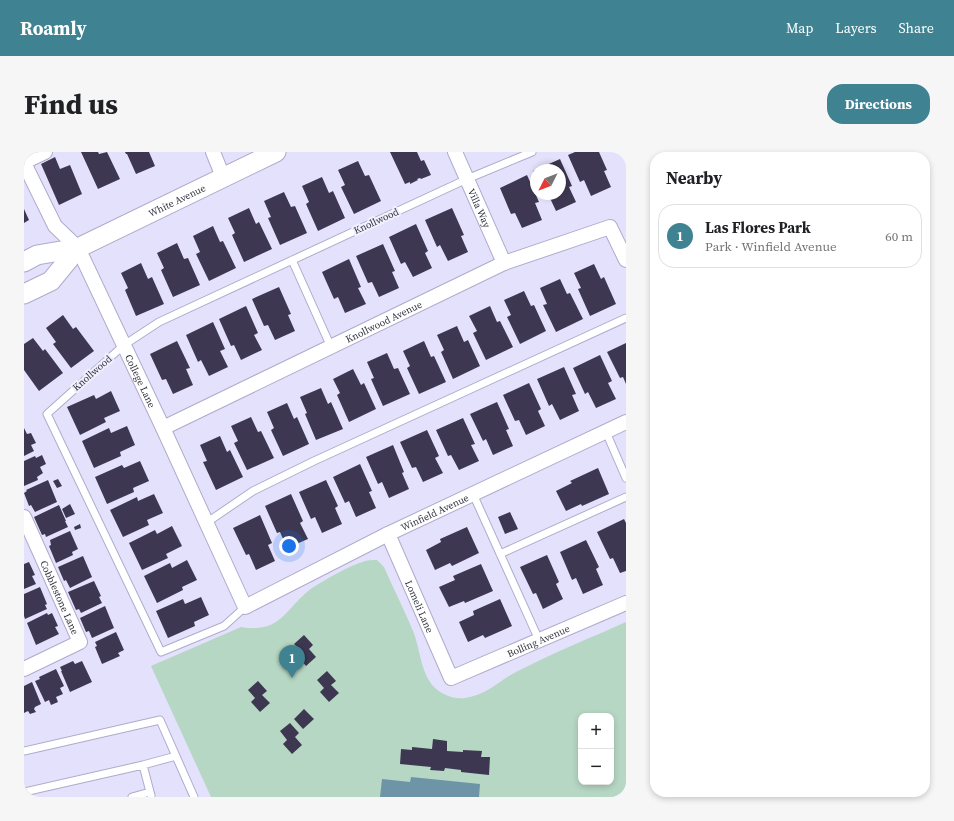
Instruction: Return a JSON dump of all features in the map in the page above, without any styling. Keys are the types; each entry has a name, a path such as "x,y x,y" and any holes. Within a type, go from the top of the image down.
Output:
{"main road":[{"name":"White Avenue","path":"24,262 37,255 78,248 276,152"},
{"name":"White Avenue","path":"24,294 51,281 78,248"}],"street":[{"path":"24,162 45,152"},
{"path":"213,152 223,177"},
{"name":"Villa Way","path":"455,152 504,263"},
{"name":"College Lane","path":"24,162 55,226 78,248 245,607"},
{"name":"Knollwood Avenue","path":"163,428 504,263 610,228 626,260"},
{"name":"Winfield Avenue","path":"245,607 388,534 626,422"},
{"name":"Cobblestone Lane","path":"24,517 80,642 24,669"},
{"name":"Lomeli Lane","path":"388,534 451,678"},
{"name":"Bolling Avenue","path":"451,678 626,603"}],"lane":[{"name":"Knollwood","path":"245,607 224,626 161,652 47,414 124,345 158,322 467,179 532,152"},
{"path":"292,260 331,347"},
{"path":"206,523 260,487 626,318"},
{"path":"606,432 626,478"},
{"path":"473,494 539,640"},
{"path":"500,554 626,497"},
{"path":"24,751 160,720 194,797"},
{"path":"24,792 176,756"},
{"path":"132,797 150,795 143,765"}],"green space":[{"path":"377,560 384,567 410,623 422,664 430,682 441,692 450,697 465,698 480,694 531,664 626,622 626,797 211,797 151,666 241,627 266,627 282,618 303,596 318,584 352,566 366,561"}],"water":[{"path":"411,777 480,784 479,797 380,797 382,779 410,782"}],"building":[{"path":"81,152 98,152 99,154 107,152 120,179 98,189"},
{"path":"125,152 149,152 155,166 136,174"},
{"path":"390,152 417,152 421,161 424,160 431,175 417,179 418,180 410,184 410,182 405,184"},
{"path":"575,152 599,152 607,170 604,171 611,187 591,196 584,180 580,182 568,155"},
{"path":"55,157 60,169 70,165 82,194 59,205 41,164"},
{"path":"560,159 562,164 549,164"},
{"path":"358,161 365,176 369,175 381,201 354,214 341,187 345,185 338,170"},
{"path":"566,172 572,186 569,187 576,202 556,211 551,200 566,200"},
{"path":"527,175 530,182 530,200 538,200 539,202 535,203 542,220 522,228 515,213 511,214 500,188"},
{"path":"322,177 329,193 333,191 345,218 318,231 306,204 309,202 302,186"},
{"path":"284,192 291,207 295,206 307,233 280,245 268,218 271,217 264,201"},
{"path":"249,208 256,224 259,222 272,249 244,262 232,235 235,233 228,218"},
{"path":"452,208 464,235 461,236 468,252 448,261 440,245 437,247 425,220"},
{"path":"24,209 29,220 24,223"},
{"path":"416,224 428,251 425,253 432,268 413,277 405,262 401,264 389,237"},
{"path":"213,226 220,242 223,241 236,268 209,281 196,254 200,252 193,236"},
{"path":"177,243 184,259 188,258 200,285 173,297 161,270 164,268 157,253"},
{"path":"383,244 395,271 392,272 399,288 379,297 372,282 368,283 356,256"},
{"path":"349,259 361,287 358,288 366,304 345,313 338,297 334,299 322,272"},
{"path":"141,263 148,279 152,277 164,304 136,316 125,290 128,288 121,273"},
{"path":"594,264 601,279 604,277 616,304 590,316 578,289 581,288 574,273"},
{"path":"560,279 567,294 570,293 583,319 556,332 543,305 547,304 540,288"},
{"path":"279,287 291,314 288,315 295,331 275,340 268,325 264,326 252,299"},
{"path":"524,291 531,306 534,305 546,331 520,344 507,317 511,315 504,300"},
{"path":"246,306 258,333 254,335 262,350 241,360 234,345 231,346 219,319"},
{"path":"490,306 497,322 500,321 513,347 486,360 473,333 477,331 469,316"},
{"path":"63,315 73,329 76,327 94,351 71,368 53,344 56,342 46,328"},
{"path":"213,322 225,349 220,351 228,367 209,376 201,360 198,362 186,335"},
{"path":"457,326 464,342 468,340 480,366 453,379 441,352 444,350 437,335"},
{"path":"33,338 43,351 45,349 63,373 39,391 24,370 24,344"},
{"path":"177,341 190,368 186,369 193,385 173,394 166,379 162,380 150,354"},
{"path":"424,341 431,357 434,356 446,382 419,394 407,368 410,366 403,351"},
{"path":"626,343 626,384 623,377 620,378 607,352"},
{"path":"387,353 394,369 398,368 410,394 383,406 371,379 374,378 367,362"},
{"path":"600,355 612,381 608,383 616,399 596,408 588,392 585,394 573,368"},
{"path":"564,367 576,394 572,395 579,411 560,420 552,404 549,406 537,379"},
{"path":"353,369 361,385 364,383 376,409 349,422 337,395 340,393 333,379"},
{"path":"529,383 541,409 538,411 545,426 526,435 519,420 515,421 503,395"},
{"path":"321,388 328,404 331,402 343,429 316,440 305,414 307,413 300,397"},
{"path":"111,391 120,411 104,418 106,422 80,435 67,407 94,395 96,399"},
{"path":"497,402 509,429 506,430 513,446 493,455 486,439 483,441 470,414"},
{"path":"287,403 294,419 297,417 309,444 283,456 271,430 274,428 267,412"},
{"path":"251,417 258,432 261,431 274,458 247,470 234,443 238,441 231,426"},
{"path":"463,418 475,444 471,445 479,461 459,470 451,455 448,456 436,430"},
{"path":"127,426 135,445 120,452 121,456 94,468 82,441 109,428 111,433"},
{"path":"24,428 27,434 31,433 36,443 31,445 34,451 24,456"},
{"path":"427,430 439,456 435,458 443,473 423,482 416,467 412,468 400,442"},
{"path":"220,436 227,452 230,450 243,477 216,490 203,462 207,461 200,445"},
{"path":"393,445 409,489 389,498 382,482 378,484 366,457"},
{"path":"42,455 46,464 40,467 43,473 37,477 38,480 24,486 24,461 35,456 36,458"},
{"path":"140,461 149,481 133,488 134,492 107,504 95,477 122,465 124,468"},
{"path":"360,464 372,491 369,492 376,508 356,517 349,501 345,503 333,477"},
{"path":"598,468 609,494 582,506 581,504 566,511 556,491 572,483 570,481"},
{"path":"58,479 62,486 57,488 53,481"},
{"path":"48,480 57,502 35,512 31,505 29,506 24,493 27,491 26,490"},
{"path":"326,480 338,506 335,508 342,524 322,533 315,517 311,519 299,492"},
{"path":"154,494 163,513 147,520 149,525 123,537 110,510 137,497 138,501"},
{"path":"291,494 303,521 300,523 308,539 287,548 280,532 277,533 265,506"},
{"path":"70,504 75,514 66,518 62,509"},
{"path":"59,505 68,527 46,537 45,534 42,535 34,517"},
{"path":"510,512 518,529 505,534 498,517"},
{"path":"260,515 272,543 268,545 275,561 256,570 249,554 246,555 233,528"},
{"path":"624,519 626,523 626,571 620,573 613,558 610,559 597,532"},
{"path":"80,524 81,528 75,530 74,527"},
{"path":"172,526 182,546 166,554 168,558 142,570 129,543 155,530 157,534"},
{"path":"467,527 479,553 452,566 450,563 435,570 426,550 441,542 440,539"},
{"path":"70,531 78,549 72,552 73,555 56,563 49,546 51,545 50,540"},
{"path":"586,540 599,567 596,569 603,585 583,594 576,578 572,580 560,552"},
{"path":"547,555 559,582 556,584 563,599 543,609 536,593 533,594 520,567"},
{"path":"83,556 92,577 70,588 66,580 64,581 58,567"},
{"path":"187,560 197,580 182,587 183,590 157,603 144,576 170,563 172,568"},
{"path":"29,562 35,575 32,576 36,584 24,589 24,564"},
{"path":"481,564 493,591 465,603 464,601 449,607 439,587 455,580 453,576"},
{"path":"94,581 101,596 99,597 102,603 81,613 79,609 76,610 68,592"},
{"path":"40,587 47,604 45,605 47,609 25,619 24,594"},
{"path":"201,597 209,615 194,622 195,626 168,638 156,611 183,599 185,604"},
{"path":"500,599 512,626 485,638 483,635 468,642 459,622 474,615 473,611"},
{"path":"105,606 114,628 92,638 89,631 86,632 80,618"},
{"path":"47,613 48,615 52,613 58,626 55,627 59,634 36,645 27,623"},
{"path":"116,632 124,650 118,653 120,656 102,664 95,647 97,646 95,642"},
{"path":"304,635 313,645 309,649 316,657 306,666 298,656 302,652 294,644"},
{"path":"73,661 75,664 82,661 92,682 70,692 60,667"},
{"path":"56,669 64,686 60,688 63,694 56,697 58,702 51,705 49,700 45,702 35,681 40,679 39,677"},
{"path":"327,671 336,681 331,685 339,693 329,702 320,692 324,688 317,680"},
{"path":"258,681 267,691 262,695 270,703 260,712 251,702 255,698 248,690"},
{"path":"32,682 41,704 35,707 34,709 36,712 30,714 28,711 24,713 24,686"},
{"path":"304,709 314,719 303,729 294,719"},
{"path":"290,723 299,733 295,737 302,745 292,754 283,744 287,740 280,731"},
{"path":"433,739 447,741 447,751 482,751 481,757 490,757 489,775 461,772 461,770 445,768 444,771 430,770 431,767 400,764 401,749 412,750 412,747 432,749"}],"place":[{"name":"Las Flores Park","path":"292,678"}]}
